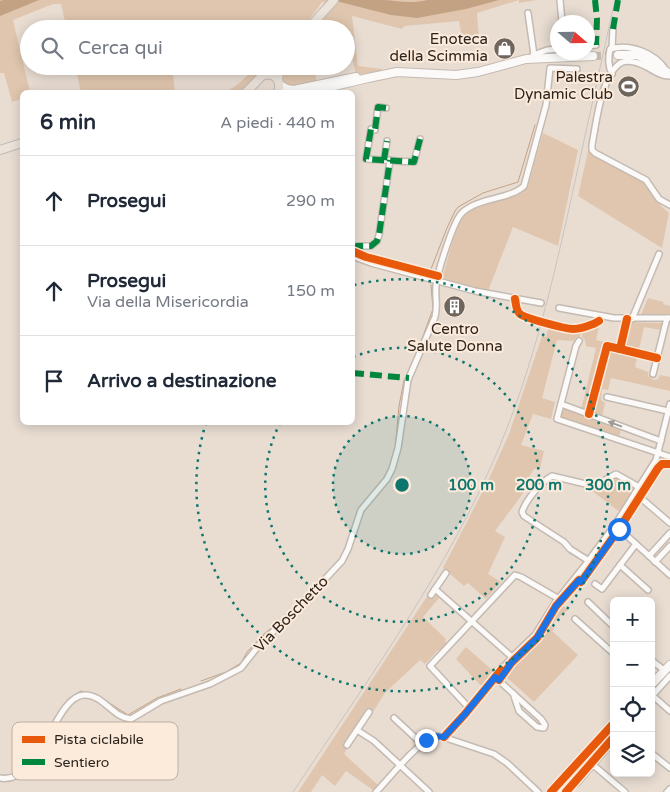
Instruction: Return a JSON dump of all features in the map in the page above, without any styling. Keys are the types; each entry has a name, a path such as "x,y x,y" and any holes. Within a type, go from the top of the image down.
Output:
{"main road":[{"path":"316,20 332,3"},
{"path":"618,55 643,57 669,74"},
{"path":"272,75 279,86 294,90 406,72 448,75 464,74 526,59 550,58"},
{"path":"248,90 263,75"},
{"path":"316,90 351,80"},
{"path":"256,83 257,90"},
{"path":"0,150 20,144"},
{"path":"655,681 668,670"},
{"path":"558,792 590,762 611,732"}],"street":[{"path":"560,0 561,15"},
{"path":"528,13 534,55"},
{"path":"612,74 609,67 613,29"},
{"path":"611,50 631,49 656,58 669,74 664,76 640,63 621,62 603,89 592,150 646,180 659,199 670,205"},
{"path":"526,59 550,50"},
{"name":"Via Boschetto","path":"57,722 64,709 78,696 87,695 95,698 122,717 131,719 168,698 210,684 237,671 245,664 260,644 297,609 339,564 348,549 361,510 387,479 394,465 408,380 436,314 437,280 444,255 461,214 482,201 518,190 525,184 546,105 550,68 577,69"},
{"path":"386,108 378,107 375,130 371,129 366,159 414,162 420,139"},
{"path":"355,247 370,246 378,240 383,215 387,141"},
{"path":"632,319 659,254"},
{"path":"355,257 486,294 541,303"},
{"path":"559,308 614,318 669,318 653,374"},
{"path":"580,341 576,346 557,419 670,456"},
{"path":"607,397 668,412"},
{"path":"561,404 661,441"},
{"path":"444,737 470,709 512,657 535,635 559,598 615,525 653,465 658,453 670,404"},
{"path":"589,561 524,516 522,513 523,508 552,476 594,486 613,474 618,474 639,487"},
{"path":"635,493 670,523"},
{"path":"615,525 670,575"},
{"path":"649,556 670,533"},
{"path":"595,584 602,589 636,544"},
{"path":"655,562 670,546"},
{"path":"620,565 648,590"},
{"path":"431,595 446,573"},
{"path":"470,709 430,666 515,575 559,598"},
{"path":"435,589 512,657"},
{"path":"588,602 610,623"},
{"path":"575,619 610,650"},
{"path":"655,662 668,670 655,691"},
{"path":"495,677 513,693 544,723 544,728 537,728 519,711 513,693"},
{"path":"655,698 670,711"},
{"path":"347,745 369,712"},
{"path":"529,720 535,714"},
{"path":"394,718 422,744"},
{"path":"357,730 374,742 429,792"},
{"path":"376,792 422,744 435,736 444,737 494,754 507,763 538,792"},
{"path":"576,783 590,762 610,744"},
{"path":"655,756 670,768"},
{"path":"590,762 625,792"},
{"path":"667,792 670,789"}],"shaded area":[{"path":"0,0 519,0 477,13 479,38 462,38 459,21 405,26 402,29 352,16 352,20 322,20 334,6 322,2 309,20 65,20 61,4 53,4 13,20 20,50 20,75 26,75 30,90 20,90 20,100 12,102 4,73 0,73"},
{"path":"39,0 0,16 0,1"},
{"path":"332,0 410,2 427,0 499,0 466,9 417,18 391,15"},
{"path":"519,0 537,0 519,3"},
{"path":"355,41 358,66 382,69 383,73 367,77 366,74 356,75"},
{"path":"77,75 173,75 175,90 81,90"},
{"path":"248,75 258,75 242,90 229,90"},
{"path":"280,75 316,75 317,83 296,88 284,84"},
{"path":"543,133 578,150 558,246 513,227 488,291 446,281 443,276 444,270 463,218 479,206 522,193 528,186"},
{"path":"588,151 644,181 662,207 669,213 662,248 578,196"},
{"path":"648,298 664,302 663,304 670,306 670,314 641,315"},
{"path":"623,322 662,323 661,330 644,327 635,367 648,372 648,376 654,380 658,379 660,375 670,377 670,391 611,378 608,390 602,389 601,400 605,403 602,417 581,410 596,348 586,346 585,340 582,337 583,330 599,327 596,340 617,345"},
{"path":"549,326 573,331 582,329 580,337 574,341 557,340 542,398 555,402 551,419 533,414 521,445 544,451 540,468 534,469 529,477 533,480 495,531 505,537 488,574 501,582 486,599 468,583 464,586 443,568 487,483 509,434 542,336 546,337"},
{"path":"562,408 621,430 619,437 560,418"},
{"path":"616,479 635,489 620,512 592,491"},
{"path":"428,595 434,598 437,595 439,598 423,617 446,639 447,643 425,664 420,660 385,693 373,712 367,708 344,743 348,747 344,754 378,785 373,790 346,771 335,786 322,775 311,792 298,792"},
{"path":"560,603 568,610 550,625 554,629 552,631 578,655 534,702 504,675 513,663 536,641"},
{"path":"466,647 492,670 504,660 481,686 456,659"}],"waterway":[{"path":"431,269 447,228 458,207 483,193 518,182 535,125"},
{"path":"420,344 433,309 431,285"},
{"path":"396,439 404,380"},
{"path":"201,681 226,672 241,663 247,652 264,634 290,612 331,570"},
{"path":"57,716 68,699 81,691 97,695 128,715 157,698 181,689"}],"tunnel":[{"path":"595,56 618,55"}],"railway":[{"path":"293,792 422,597 468,515 503,439 527,371 547,301 615,0"}],"marked path":[{"path":"595,0 597,19 596,45"},
{"path":"613,29 618,0"},
{"path":"386,108 378,107 375,130 371,129 366,159 414,162 420,139"},
{"path":"384,160 387,141"},
{"path":"355,247 371,246 377,241 390,160"},
{"path":"355,373 409,378"}],"cycle path":[{"path":"355,252 366,257 438,276"},
{"path":"515,299 520,314 545,323 573,329 599,321"},
{"path":"627,319 620,349 657,358"},
{"path":"589,414 607,346 620,349"},
{"path":"499,680 512,662 537,638 556,606 579,580 581,582 619,529 658,468 662,464 670,464"},
{"path":"444,737 501,670"},
{"path":"551,792 610,727"},
{"path":"566,792 610,742"}],"place":[{"name":"Enoteca della Scimmia","path":"504,48"},
{"name":"Palestra Dynamic Club","path":"629,86"},
{"name":"Centro Salute Donna","path":"455,306"}],"route":[{"path":"426,740 435,736 444,737 495,677 499,680 512,662 537,638 556,606 579,580 581,582 619,529"}]}
